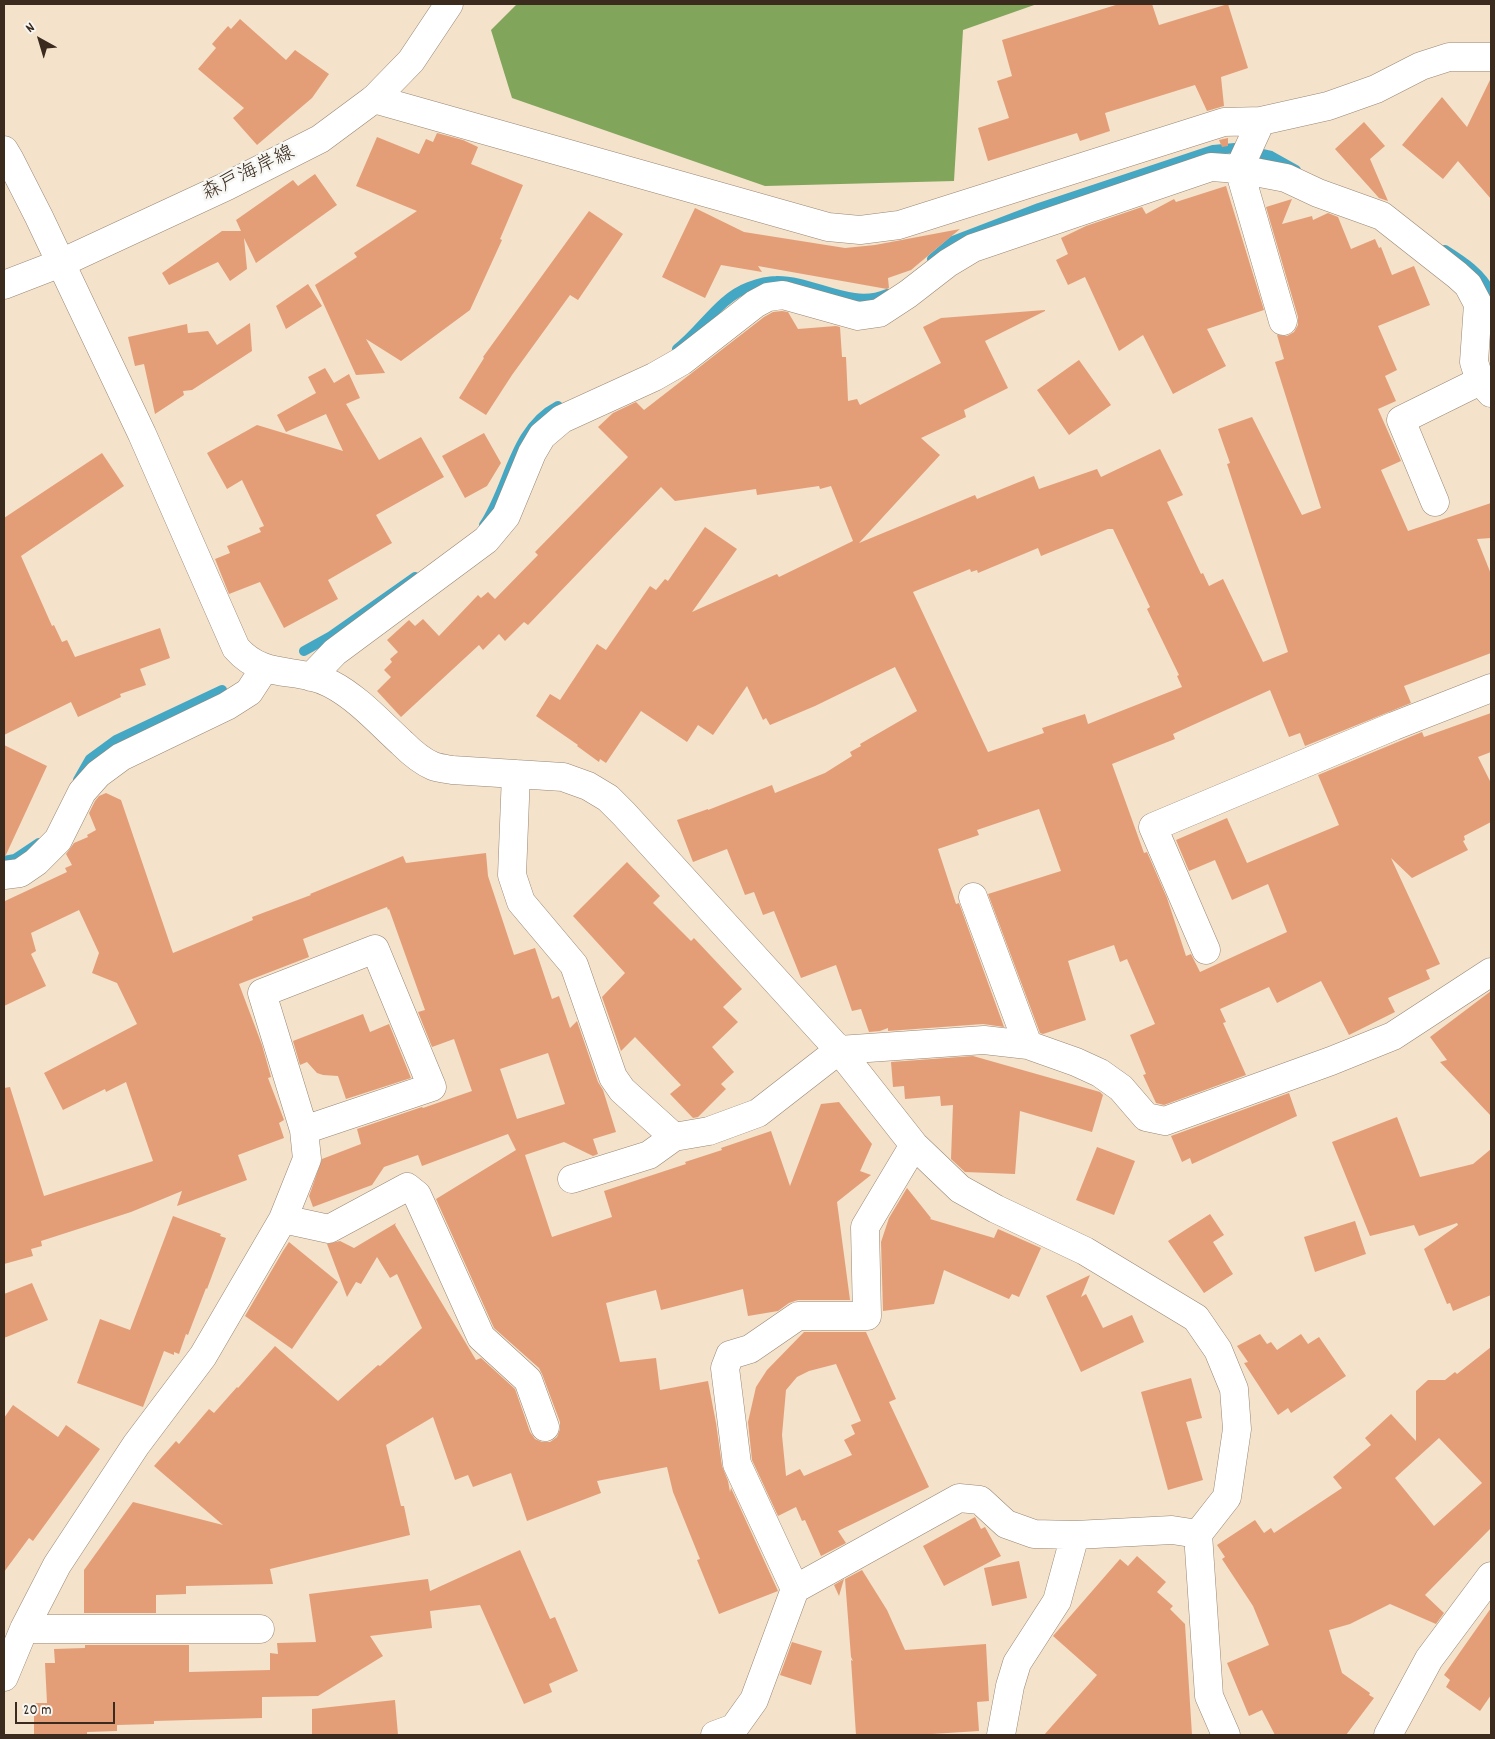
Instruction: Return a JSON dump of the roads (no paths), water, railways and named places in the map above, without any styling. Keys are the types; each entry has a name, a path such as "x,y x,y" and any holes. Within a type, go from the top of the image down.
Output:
{"street":[{"name":"森戸海岸線","path":"4,285 61,263 227,186 320,139 374,99 411,61 449,4"},
{"path":"374,99 828,227 860,230 899,225 1224,122 1260,125 1328,106 1376,89 1421,66 1449,57 1491,57"},
{"path":"1260,125 1240,165 1283,321"},
{"path":"4,150 61,263 142,434 236,648 245,658 264,669 311,677 330,683 348,694 416,756 434,767 452,770 563,777 588,786 608,798 839,1050 914,1144 960,1189 996,1209 1085,1251 1196,1318 1218,1350 1234,1389 1237,1428 1227,1497 1198,1534 1209,1696 1226,1735"},
{"path":"311,677 335,652 486,540 506,516 532,453 542,436 562,419 654,377 682,361 755,304 768,298 783,295 858,316 879,313 908,294 948,263 973,248 1210,166 1240,165 1286,178 1318,193 1382,216 1468,285 1478,304 1474,362 1486,387 1401,420 1435,502"},
{"path":"4,875 20,873 36,862 58,840 82,792 98,774 121,757 227,706 249,692 264,669"},
{"path":"1206,950 1153,827 1491,688"},
{"path":"516,774 512,875 521,902 574,965 613,1077 622,1090 674,1138"},
{"path":"973,897 1028,1046"},
{"path":"4,1677 24,1629 57,1565 136,1445 203,1356 282,1219 307,1159 304,1130 262,993 376,949 432,1086 304,1130"},
{"path":"572,1179 649,1155 674,1138 709,1131 758,1113 839,1050 984,1040 1028,1046 1076,1062 1100,1073 1121,1088 1146,1117 1165,1121 1324,1064 1393,1036 1491,972"},
{"path":"795,1589 737,1464 725,1368 730,1355 750,1349 798,1316 867,1316 865,1227 914,1144"},
{"path":"282,1219 329,1229 406,1187 417,1195 482,1337 528,1380 545,1427"},
{"path":"715,1735 734,1728 754,1700 795,1589 959,1498 980,1500 1006,1524 1034,1534 1076,1535 1172,1530 1198,1534"},
{"path":"1001,1735 1010,1686 1017,1663 1057,1601 1076,1535"},
{"path":"1388,1735 1429,1659 1491,1576"},
{"path":"24,1629 260,1629"}],"waterway":[{"path":"932,259 953,241 1039,208 1213,150 1235,148 1271,156 1296,170"},
{"path":"1445,250 1477,274 1491,293"},
{"path":"677,349 720,306 738,292 759,284 773,281 790,282 860,299 887,294"},
{"path":"484,525 493,510 514,460 531,429 543,416 558,406"},
{"path":"304,651 331,636 415,577"},
{"path":"78,780 90,759 116,740 222,690"},
{"path":"4,861 15,859 39,843"}]}
